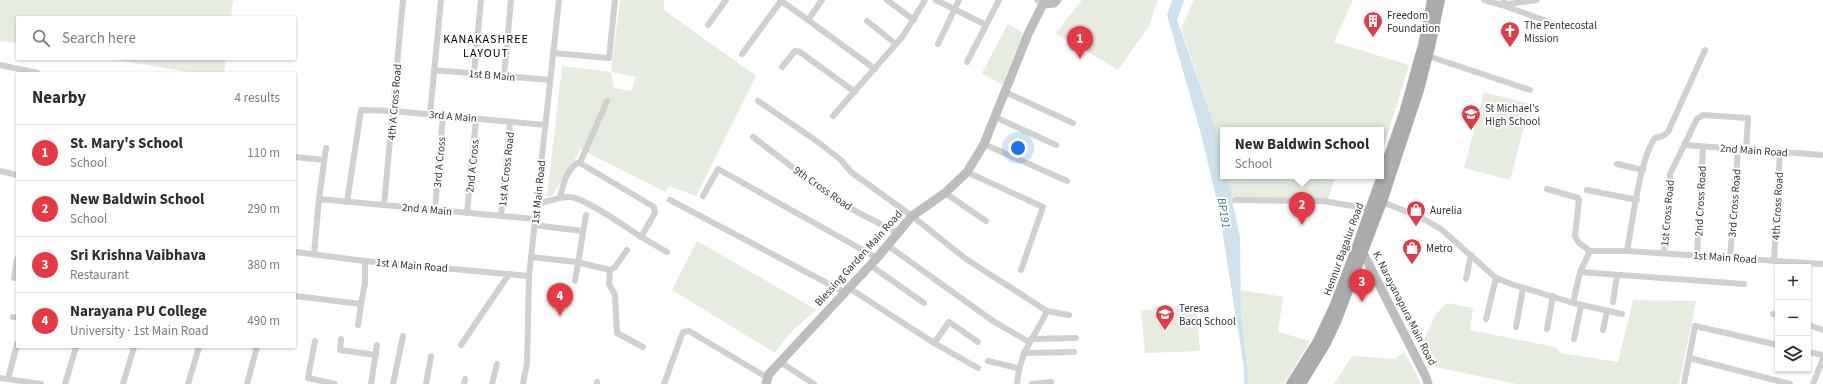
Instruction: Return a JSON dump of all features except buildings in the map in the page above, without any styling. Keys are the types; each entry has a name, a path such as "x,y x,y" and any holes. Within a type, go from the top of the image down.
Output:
{"main road":[{"name":"Blessing Garden Main Road","path":"767,381 769,374 870,265 912,216 945,193 967,172 984,144 1028,34 1043,1 1054,3 1058,0"},
{"name":"Hennur Bagalur Road","path":"1384,171 1404,113 1423,45 1432,0"},
{"name":"Hennur Bagalur Road","path":"1291,384 1318,341 1382,202 1409,122 1428,56 1440,0"},
{"name":"Hennur Bagalur Road","path":"1302,384 1325,345 1361,248 1371,209 1381,179"},
{"name":"K. Narayanapura Main Road","path":"1361,248 1426,377 1428,384"}],"street":[{"name":"4th A Cross Road","path":"384,205 403,0"},
{"path":"430,114 441,0"},
{"path":"474,73 481,0"},
{"path":"504,76 511,0"},
{"name":"1st Main Road","path":"523,384 527,363 529,276 559,0"},
{"path":"553,53 609,58 615,0"},
{"path":"708,25 726,0"},
{"path":"742,54 780,0 875,69"},
{"path":"808,20 822,0"},
{"path":"887,0 914,20"},
{"path":"833,116 896,44 914,20 925,0"},
{"path":"936,0 986,25"},
{"path":"938,44 959,0"},
{"path":"967,62 999,0"},
{"path":"1484,0 1503,2 1537,0"},
{"path":"1503,2 1549,22"},
{"path":"867,21 896,44"},
{"path":"1627,251 1643,170 1652,141 1654,138 1663,136 1668,132 1674,123 1705,50"},
{"path":"782,67 795,51 800,52 855,92"},
{"path":"1428,56 1530,90"},
{"path":"0,65 33,72"},
{"name":"1st B Main","path":"434,70 550,80"},
{"path":"1006,92 1073,123"},
{"path":"560,198 568,173 574,165 580,163 607,101"},
{"path":"758,101 818,142 840,160 851,172 912,216 966,259 1046,311 1069,315"},
{"name":"3rd A Main","path":"347,202 361,110 393,110 545,125"},
{"name":"3rd A Cross","path":"435,210 442,115"},
{"name":"1st Cross Road","path":"1664,253 1670,174 1697,119 1703,116 1748,118 1746,150"},
{"path":"995,117 1056,144"},
{"name":"2nd A Cross","path":"467,213 476,118"},
{"name":"1st A Cross Road","path":"501,216 510,122"},
{"name":"9th Cross Road","path":"752,137 816,185 857,212 898,232"},
{"path":"984,144 1067,182"},
{"name":"2nd Main Road","path":"1684,145 1823,155"},
{"name":"2nd Cross Road","path":"1697,255 1703,147"},
{"path":"314,254 319,199 326,148"},
{"name":"3rd Cross Road","path":"1730,258 1738,149"},
{"name":"4th Cross Road","path":"1774,261 1780,152"},
{"path":"296,157 324,160"},
{"path":"580,163 654,207 654,215 641,236"},
{"path":"1617,164 1643,170"},
{"path":"703,196 718,169 876,258"},
{"path":"0,171 16,175"},
{"path":"967,172 1043,207 1021,270"},
{"path":"1547,189 1578,198 1579,200 1575,236 1578,242 1590,251 1580,272 1573,303"},
{"path":"1587,190 1637,200"},
{"path":"945,193 986,221"},
{"path":"537,203 544,203 566,197 579,198 667,252"},
{"name":"2nd A Main","path":"319,199 501,216 582,231"},
{"path":"670,200 846,290 934,344 978,368"},
{"path":"1234,200 1323,201 1371,209"},
{"path":"1382,202 1418,216 1441,229 1496,278 1581,306 1622,314"},
{"path":"575,281 582,231 586,215"},
{"path":"887,245 993,321 1030,340 1076,338"},
{"path":"531,257 577,262 610,270 616,267 627,250"},
{"name":"1st Main Road","path":"1590,251 1664,253 1823,264"},
{"name":"1st A Main Road","path":"296,252 365,261 529,276"},
{"path":"1466,280 1471,255"},
{"path":"358,325 365,282 365,261"},
{"path":"14,278 16,265"},
{"path":"870,265 924,303"},
{"path":"610,270 609,284 615,295 617,333 643,347"},
{"path":"1580,272 1617,276 1744,284"},
{"path":"461,345 509,274"},
{"path":"1613,302 1617,276"},
{"path":"1486,319 1496,278"},
{"path":"1516,327 1523,288"},
{"path":"296,296 361,304"},
{"path":"1547,329 1553,296"},
{"path":"1574,339 1581,306"},
{"path":"1017,384 1018,368 1024,352 1046,311"},
{"path":"1603,330 1607,311"},
{"path":"934,344 949,322 978,342"},
{"path":"1684,384 1695,326 1775,344"},
{"path":"1811,326 1823,330"},
{"path":"664,384 683,332 689,331 767,381"},
{"path":"393,384 403,336"},
{"path":"341,339 340,350 376,355"},
{"path":"315,341 307,381 335,384"},
{"path":"371,384 377,345"},
{"path":"8,379 16,348"},
{"path":"65,384 76,348"},
{"path":"123,384 134,348"},
{"path":"188,384 199,348"},
{"path":"247,384 257,348"},
{"path":"1024,352 1074,352"},
{"path":"1811,353 1823,357 1813,384"},
{"path":"426,384 431,356"},
{"path":"1689,358 1790,384"},
{"path":"988,361 1018,368"},
{"path":"780,362 814,384"},
{"path":"492,384 497,364"},
{"path":"0,378 41,384"},
{"path":"1032,384 1052,382"}],"shaded area":[{"path":"0,0 233,0 231,16 16,16 16,43 0,41"},
{"path":"620,0 664,0 664,10 756,76 696,196 669,186 665,192 581,149 552,196 547,196 562,66 611,72","holes":["611,72 636,77 631,91 614,88"]},
{"path":"1082,0 1158,0 1149,26 1118,70 1056,33"},
{"path":"1194,0 1353,0 1334,42 1409,65 1384,145 1384,127 1220,127 1220,143 1181,28"},
{"path":"1008,24 1023,33 1002,85 982,73"},
{"path":"116,60 226,60 224,72 188,72"},
{"path":"1484,92 1530,104 1510,180 1464,168"},
{"path":"1228,179 1334,179 1328,200 1231,197"},
{"path":"697,241 817,310 794,330 775,353 672,290"},
{"path":"1241,290 1283,297 1278,332 1310,341 1284,384 1249,384 1241,312"},
{"path":"1633,300 1696,301 1679,384 1517,384 1435,367 1421,346 1436,314 1447,303 1473,308 1470,330 1555,347 1561,353 1618,362"},
{"path":"1196,304 1200,351 1145,353 1141,311"},
{"path":"1404,352 1420,381 1420,384 1334,384 1352,356 1395,359"}],"water":[{"name":"BP191","path":"1172,0 1184,0 1177,20 1219,138 1220,179 1228,179 1240,237 1241,312 1249,384 1244,384 1244,368 1219,210 1201,134 1167,15"}],"place":[{"name":"Freedom Foundation","path":"1373,38"},
{"name":"The Pentecostal Mission","path":"1510,48"},
{"name":"St. Mary's School","path":"1080,59"},
{"name":"St Michael's High School","path":"1471,131"},
{"name":"New Baldwin School","path":"1302,225"},
{"name":"Aurelia","path":"1416,227"},
{"name":"Metro","path":"1412,265"},
{"name":"Sri Krishna Vaibhava","path":"1362,302"},
{"name":"Narayana PU College","path":"560,316"},
{"name":"Teresa Bacq School","path":"1165,331"}],"district":[{"name":"KANAKASHREE LAYOUT","path":"486,46"}]}
